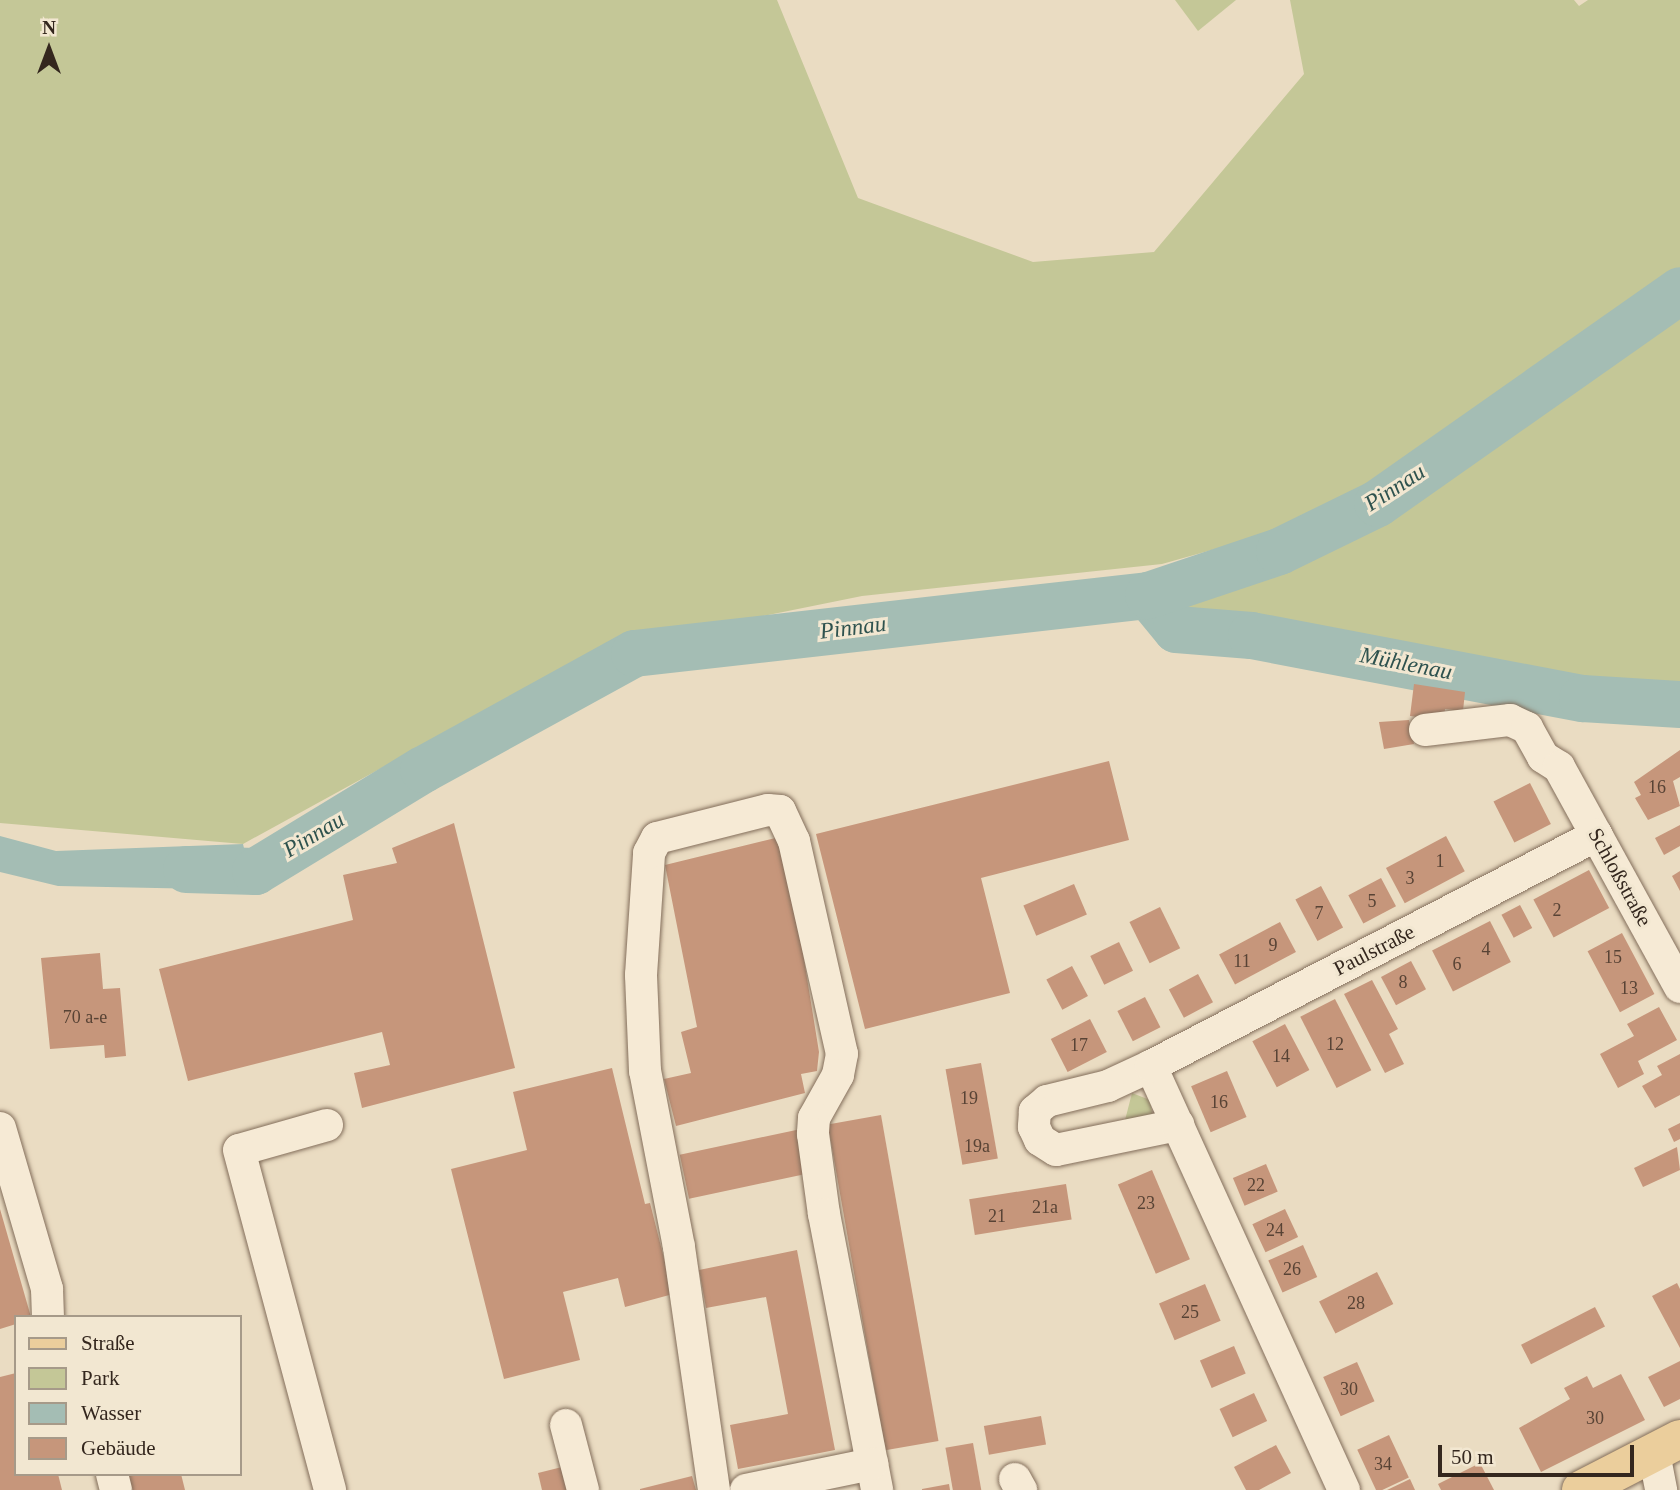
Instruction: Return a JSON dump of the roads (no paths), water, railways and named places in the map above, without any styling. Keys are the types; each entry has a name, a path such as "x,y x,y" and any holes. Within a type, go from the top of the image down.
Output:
{"main road":[{"path":"1581,1490 1667,1446"}],"street":[{"name":"Schloßstraße","path":"1425,730 1510,720 1527,728 1543,757 1559,767 1680,987"},
{"path":"714,1490 679,1247 645,1071 640,975 649,853 657,838 768,810 780,811 786,818 794,841 842,1054 838,1075 814,1118 813,1134 824,1214 875,1477 746,1490"},
{"name":"Paulstraße","path":"1178,1125 1056,1150 1037,1133 1035,1111 1047,1101 1108,1086 1151,1066 1597,835"},
{"path":"1151,1066 1344,1490"},
{"path":"327,1125 239,1150 330,1490"},
{"path":"0,1128 47,1289 48,1315"},
{"path":"566,1425 583,1490"},
{"path":"1661,1490 1667,1446"}],"water":[{"path":"0,836 56,851 243,844 254,890 58,886 0,872"}],"waterway":[{"name":"Pinnau","path":"186,869 255,871 423,769 634,653 1148,595 1279,551 1377,503 1680,290"},
{"name":"Mühlenau","path":"1148,595 1176,629 1251,635 1582,698 1680,704"}]}
